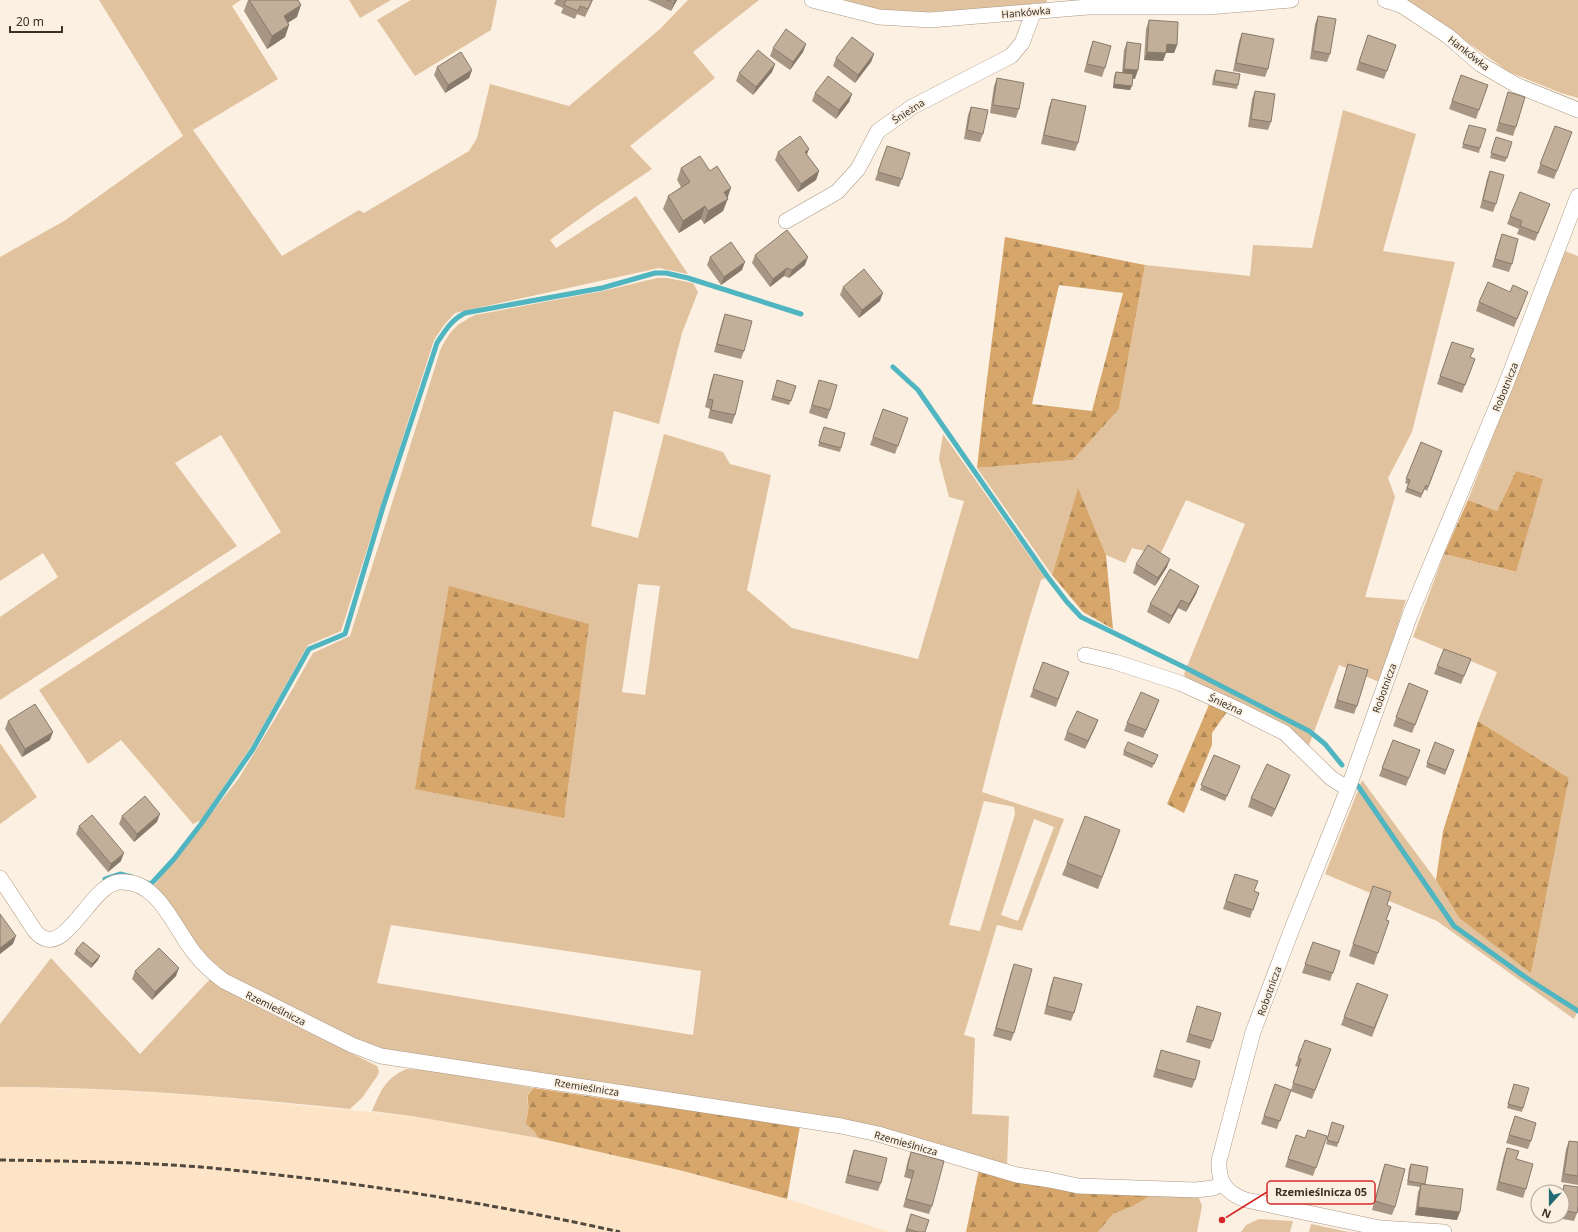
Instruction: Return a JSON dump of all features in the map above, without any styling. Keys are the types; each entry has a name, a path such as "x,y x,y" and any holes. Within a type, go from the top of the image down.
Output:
{"street":[{"name":"Hankówka","path":"812,0 879,17 930,20 1088,7 1208,7 1290,0"},
{"name":"Hankówka","path":"1385,0 1401,5 1448,36 1480,64 1516,85 1578,110"},
{"name":"Śnieżna","path":"786,221 837,192 858,169 878,132 884,127 912,107 1011,56 1022,43 1034,11"},
{"name":"Robotnicza","path":"1224,1185 1219,1175 1219,1161 1253,1032 1290,934 1348,789 1410,615 1506,384 1578,196"},
{"name":"Śnieżna","path":"1084,655 1115,662 1180,682 1243,712 1285,734 1331,778 1348,789"},
{"name":"Rzemieślnicza","path":"0,878 32,927 42,938 48,940 65,933 95,897 108,886 117,882 128,882 139,886 158,900 168,912 194,953 214,974 234,988 352,1045 375,1054 841,1126 878,1134 1017,1174 1078,1186 1196,1190 1224,1185"},
{"path":"1224,1185 1237,1197 1246,1200 1380,1228 1444,1232"}],"shaded area":[{"path":"99,0 241,0 232,6 278,79 193,130 282,256 359,210 364,213 469,151 477,138 490,84 569,106 660,29 688,0 759,0 693,52 715,78 630,146 652,169 550,240 556,248 636,196 688,274 659,268 455,313 444,325 434,340 341,631 308,645 252,745 201,820 193,824 121,740 88,764 39,690 281,532 221,435 175,463 237,546 0,700 0,617 58,577 43,553 0,581 0,257 64,221 183,136"},
{"path":"349,0 391,0 360,18"},
{"path":"411,0 497,0 491,30 415,76 377,20"},
{"path":"834,0 1047,0 1046,3 993,8 940,12 913,12 886,10"},
{"path":"1403,0 1578,0 1578,98 1561,93 1509,72"},
{"path":"1343,110 1416,134 1383,251 1455,262 1412,432 1388,478 1395,497 1365,597 1406,600 1379,682 1339,665 1308,748 1187,680 1184,674 1245,524 1186,500 1160,555 1132,548 1125,563 1106,555 1078,489 1052,575 977,468 1073,460 1119,409 1145,265 1250,276 1253,245 1312,248"},
{"path":"1565,251 1578,256 1578,1011 1574,1019 1437,921 1325,874 1362,780 1436,880 1459,918 1531,972 1569,778 1478,721 1497,672 1413,637 1444,554 1515,572 1516,471 1497,511 1468,500"},
{"path":"657,278 667,278 693,283 698,292 682,333 659,424 614,411 591,526 638,538 664,434 723,452 730,464 771,475 747,590 792,628 918,659 964,501 949,497 939,459 943,434 1045,578 1041,580 1025,633 982,792 1064,819 1022,931 997,925 964,1035 975,1038 972,1114 1009,1116 1007,1165 888,1129 821,1116 393,1052 364,1045 228,977 205,957 153,887 239,778 313,653 350,636 441,348 451,332 458,325 475,315 603,291","holes":["638,584 660,586 645,695 622,692","984,801 1014,807 1015,814 980,931 949,925","1034,819 1054,827 1018,921 1001,915","391,925 701,971 693,1035 377,983"]},
{"path":"0,743 37,797 0,824"},
{"path":"51,958 140,1054 210,979 262,1009 377,1066 379,1071 378,1075 362,1098 350,1109 263,1100 132,1091 44,1087 0,1087 0,1024"},
{"path":"406,1069 428,1070 534,1088 527,1098 528,1110 526,1123 534,1131 538,1138 412,1116 372,1111 378,1097 388,1081"},
{"path":"0,1087 114,1090 204,1096 412,1116 532,1137 683,1171 787,1199 890,1232 0,1232"},
{"path":"1157,1192 1199,1198 1202,1206 1197,1232 1098,1232 1113,1214 1133,1206"},
{"path":"1259,1219 1293,1221 1290,1232 1241,1232 1246,1225"},
{"path":"1311,1224 1349,1232 1309,1232"}],"green space":[{"path":"1005,237 1145,265 1119,409 1073,460 977,468","holes":["1059,285 1123,293 1092,411 1032,404"]},
{"path":"1516,471 1543,479 1516,572 1444,554 1468,500 1497,511"},
{"path":"1078,488 1106,555 1113,629 1083,612 1052,575"},
{"path":"449,586 589,624 564,818 415,789"},
{"path":"1211,700 1229,709 1212,733 1212,745 1184,813 1167,804"},
{"path":"1478,721 1569,778 1531,973 1459,918 1436,880 1443,831"},
{"path":"534,1088 640,1104 692,1109 800,1126 787,1199 683,1171 538,1138 534,1131 526,1124 528,1097"},
{"path":"979,1169 1157,1192 1133,1206 1113,1214 1098,1232 966,1232"}],"building":[{"path":"249,0 298,0 301,5 284,16 289,25 272,36"},
{"path":"566,0 592,0 588,9 580,6 578,11 564,5"},
{"path":"667,0 675,0 674,3"},
{"path":"1318,16 1336,19 1330,54 1313,51"},
{"path":"1149,20 1178,22 1177,45 1167,44 1166,53 1147,52"},
{"path":"786,29 806,44 793,62 773,48"},
{"path":"1242,33 1274,39 1268,69 1236,63"},
{"path":"1368,35 1396,45 1387,71 1359,62"},
{"path":"852,37 874,54 858,75 836,58"},
{"path":"1093,41 1111,46 1105,68 1087,64"},
{"path":"1127,42 1141,44 1138,70 1124,69"},
{"path":"758,50 775,64 756,87 739,73"},
{"path":"461,52 472,70 448,85 437,67"},
{"path":"1216,70 1240,74 1238,85 1214,81"},
{"path":"1116,72 1133,74 1132,86 1114,84"},
{"path":"1461,75 1488,85 1479,110 1452,101"},
{"path":"828,76 852,94 839,110 815,93"},
{"path":"997,78 1024,83 1019,109 993,105"},
{"path":"1255,91 1275,94 1271,122 1251,119"},
{"path":"1508,92 1525,97 1516,127 1499,123"},
{"path":"1052,99 1086,106 1078,143 1044,135"},
{"path":"971,107 988,110 983,134 967,130"},
{"path":"1469,125 1486,129 1480,148 1463,144"},
{"path":"1555,126 1572,132 1557,171 1540,164"},
{"path":"800,136 809,149 805,152 819,171 801,184 778,152"},
{"path":"1496,137 1512,142 1507,158 1491,153"},
{"path":"887,146 910,153 902,179 878,172"},
{"path":"700,156 710,171 717,166 731,188 724,192 728,199 708,211 705,206 683,221 668,196 690,182 681,168"},
{"path":"1490,171 1504,175 1496,204 1483,200"},
{"path":"1520,192 1550,204 1538,233 1520,226 1522,221 1510,216"},
{"path":"787,230 808,257 792,270 787,268 773,279 755,255"},
{"path":"1502,234 1518,239 1512,264 1495,259"},
{"path":"731,242 745,262 724,277 710,257"},
{"path":"864,269 883,293 862,310 843,287"},
{"path":"1488,282 1510,292 1513,285 1528,292 1517,319 1479,302"},
{"path":"725,314 752,321 744,351 717,344"},
{"path":"1452,342 1474,349 1470,357 1475,359 1465,385 1440,376"},
{"path":"714,374 743,381 735,415 711,410 713,400 708,399"},
{"path":"777,380 796,386 791,401 773,396"},
{"path":"819,380 837,385 830,410 812,405"},
{"path":"883,409 908,418 898,446 873,437"},
{"path":"824,427 845,433 841,448 819,442"},
{"path":"1421,442 1442,451 1428,487 1426,485 1422,494 1407,488 1410,480 1406,479"},
{"path":"1148,545 1170,559 1158,578 1136,564"},
{"path":"1170,569 1199,586 1189,604 1181,600 1172,616 1150,604"},
{"path":"1444,649 1471,659 1464,676 1437,666"},
{"path":"1043,662 1069,672 1058,699 1033,689"},
{"path":"1348,664 1368,670 1357,706 1337,700"},
{"path":"1409,683 1428,691 1415,725 1396,717"},
{"path":"1141,692 1159,700 1146,730 1127,723"},
{"path":"35,704 53,732 25,749 8,721"},
{"path":"1077,711 1098,720 1088,741 1067,732"},
{"path":"1393,740 1420,750 1409,778 1382,768"},
{"path":"1128,742 1158,755 1154,764 1124,751"},
{"path":"1435,742 1454,750 1446,770 1427,763"},
{"path":"1214,755 1240,766 1227,796 1201,785"},
{"path":"1267,764 1290,775 1275,809 1251,798"},
{"path":"145,796 160,814 137,834 122,816"},
{"path":"92,815 124,853 111,864 79,826"},
{"path":"1085,816 1120,830 1102,877 1067,863"},
{"path":"1235,874 1258,881 1254,891 1259,893 1253,910 1226,901"},
{"path":"1373,886 1391,892 1387,905 1391,907 1386,920 1389,921 1378,953 1353,944"},
{"path":"0,914 16,936 0,948"},
{"path":"83,942 100,956 92,964 76,950"},
{"path":"1313,942 1340,951 1333,973 1305,964"},
{"path":"159,948 179,968 155,992 135,971"},
{"path":"1014,964 1032,969 1014,1033 996,1028"},
{"path":"1054,977 1082,984 1074,1013 1047,1006"},
{"path":"1357,983 1388,995 1374,1028 1344,1017"},
{"path":"1197,1006 1221,1013 1213,1041 1189,1034"},
{"path":"1305,1040 1331,1049 1315,1090 1293,1083 1301,1059 1298,1058"},
{"path":"1161,1050 1200,1061 1195,1080 1156,1069"},
{"path":"1275,1084 1291,1090 1280,1121 1264,1116"},
{"path":"1514,1084 1529,1088 1523,1108 1508,1104"},
{"path":"1515,1116 1536,1123 1531,1141 1509,1135"},
{"path":"1332,1122 1344,1126 1338,1143 1327,1140"},
{"path":"1308,1130 1327,1136 1316,1168 1288,1159 1296,1135 1305,1138"},
{"path":"1569,1141 1578,1142 1578,1176 1564,1174"},
{"path":"1507,1148 1519,1151 1516,1159 1533,1164 1526,1189 1499,1182"},
{"path":"854,1150 887,1158 881,1183 848,1175"},
{"path":"911,1152 944,1161 932,1206 906,1199 914,1171 907,1169"},
{"path":"1385,1164 1405,1169 1395,1207 1375,1201"},
{"path":"1411,1164 1428,1167 1425,1184 1408,1181"},
{"path":"1421,1184 1463,1189 1460,1212 1418,1207"},
{"path":"1570,1186 1578,1187 1577,1213 1570,1212"},
{"path":"911,1214 929,1220 925,1232 907,1229"}],"waterway":[{"path":"145,882 151,884 174,859 201,824 253,749 309,649 345,634 383,507 437,343 456,319 465,313 602,288 655,273 666,273 688,278 801,314"},
{"path":"893,367 918,390 1047,576 1067,602 1081,617 1186,668 1309,731 1325,744 1342,765"},
{"path":"1358,786 1454,926 1528,979 1578,1011"},
{"path":"105,879 120,874 132,877"}],"railway":[{"path":"0,1160 176,1165 307,1178 464,1201 620,1232"}],"place":[{"name":"Rzemieślnicza 05","path":"1222,1220"}]}
